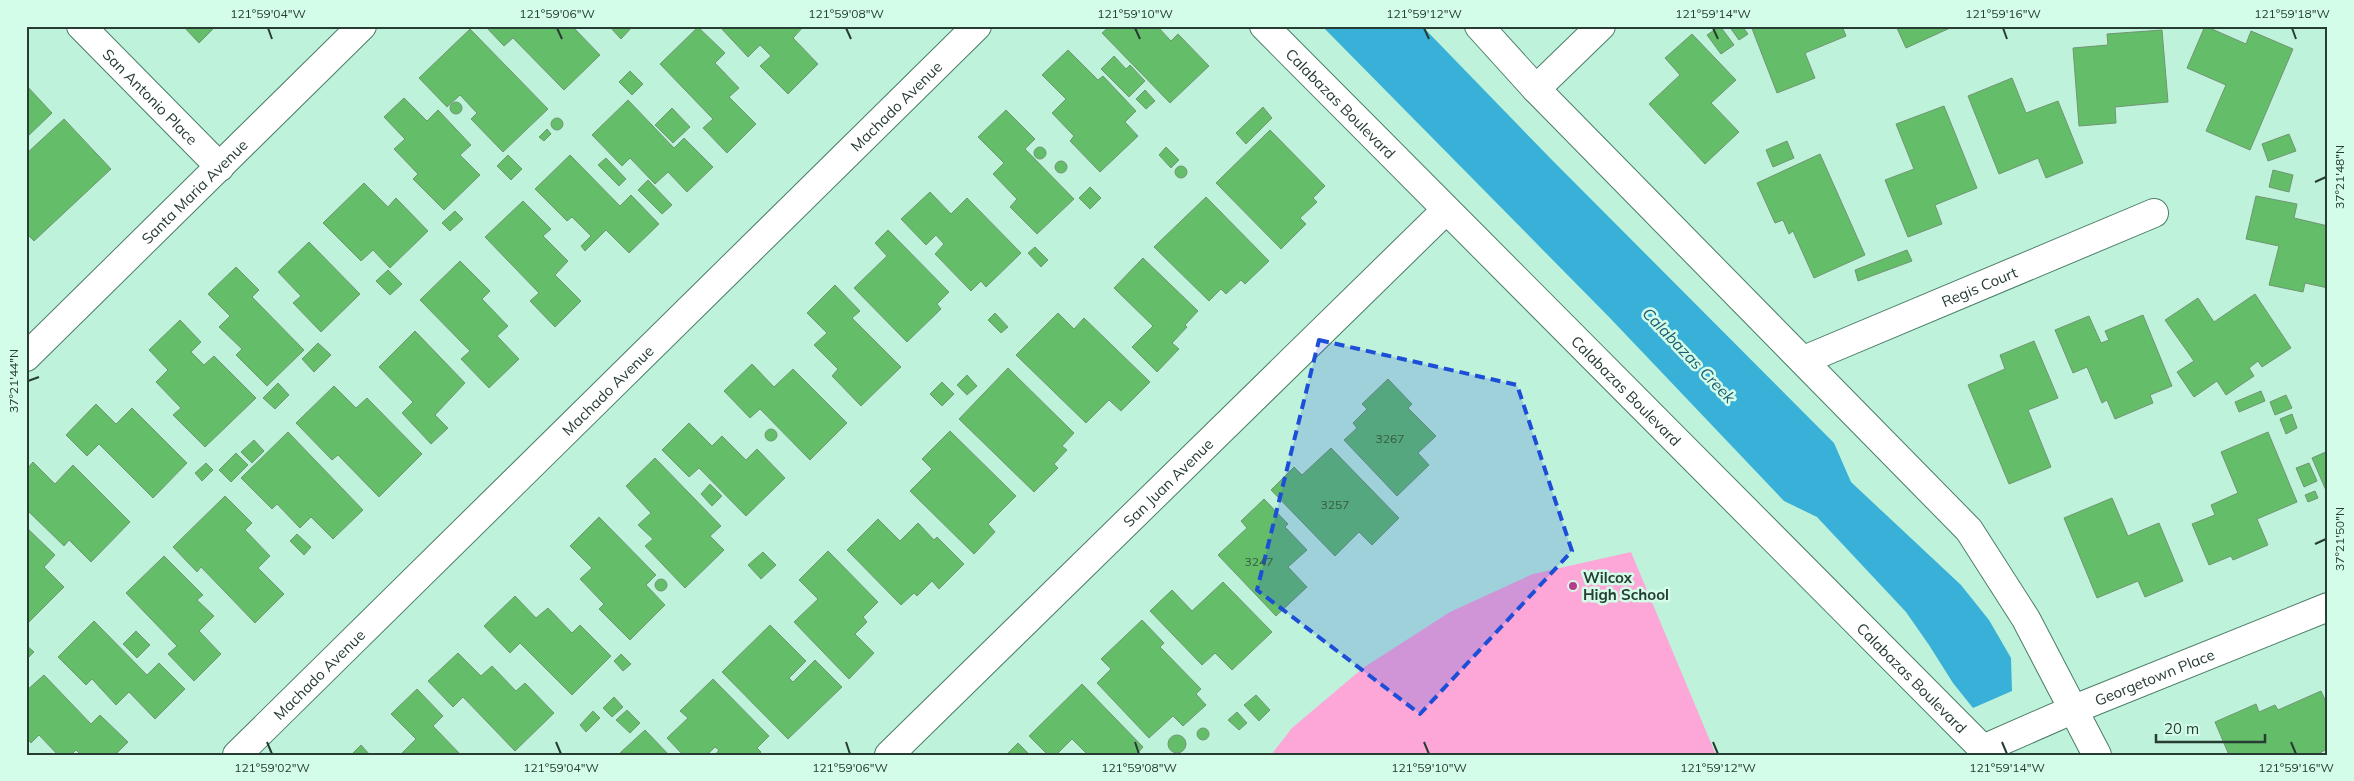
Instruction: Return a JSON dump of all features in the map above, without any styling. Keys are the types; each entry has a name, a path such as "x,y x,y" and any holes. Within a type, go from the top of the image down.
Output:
{"street":[{"name":"San Antonio Place","path":"81,26 220,167"},
{"name":"Santa Maria Avenue","path":"26,357 362,26"},
{"name":"Machado Avenue","path":"237,755 977,26"},
{"name":"Calabazas Boulevard","path":"1264,26 1986,752"},
{"path":"1479,26 1536,89 1969,530 2026,619 2097,755"},
{"path":"1536,89 1601,26"},
{"name":"San Juan Avenue","path":"889,755 1446,210"},
{"name":"Regis Court","path":"1804,360 2154,213"},
{"name":"Georgetown Place","path":"1986,752 2072,710 2328,607"}],"highlighted area":[{"path":"1319,340 1517,385 1572,551 1420,714 1257,590"}],"shaded area":[{"path":"1631,552 1716,755 1271,755 1292,728 1363,668 1450,612 1533,574"}],"water":[{"name":"Calabazas Creek","path":"1322,26 1422,26 1551,159 1834,443 1851,482 1961,585 1989,620 2011,658 2012,691 1973,708 1953,683 1906,612 1817,517 1784,501 1609,317"}],"building":[{"path":"183,26 216,26 199,43"},
{"path":"485,26 572,26 600,55 564,90 513,38 504,46"},
{"path":"609,26 633,26 621,39"},
{"path":"719,26 804,26 793,38 818,64 788,94 760,66 771,56 760,45 748,57"},
{"path":"1110,26 1157,26 1171,41 1178,34 1209,66 1170,103 1102,33"},
{"path":"1720,26 1734,45 1721,54 1707,35"},
{"path":"1729,26 1742,26 1748,34 1739,40"},
{"path":"1751,26 1842,26 1846,36 1805,53 1815,78 1777,93"},
{"path":"1896,26 1949,26 1950,28 1906,48"},
{"path":"2205,26 2246,44 2251,31 2293,49 2250,150 2206,131 2226,85 2187,68"},
{"path":"698,27 725,53 715,63 739,88 729,97 756,124 727,153 703,128 713,119 660,64"},
{"path":"470,29 548,109 503,152 471,119 477,113 460,95 447,107 419,78"},
{"path":"2162,30 2168,102 2115,107 2116,123 2079,126 2073,48 2108,45 2107,34"},
{"path":"1692,34 1736,80 1711,103 1739,132 1705,164 1649,104 1680,75 1665,58"},
{"path":"1068,50 1098,80 1103,76 1136,111 1125,122 1138,136 1100,172 1070,141 1074,136 1052,113 1066,99 1042,75"},
{"path":"1114,56 1126,69 1130,65 1145,81 1129,97 1101,69"},
{"path":"630,71 643,84 632,95 619,82"},
{"path":"2012,78 2026,113 2058,101 2083,163 2046,178 2038,158 1999,174 1968,96"},
{"path":"26,85 52,113 26,138"},
{"path":"1145,90 1155,101 1146,109 1136,99"},
{"path":"404,98 427,121 438,110 471,145 460,155 480,175 444,210 413,179 418,174 394,149 405,139 384,117"},
{"path":"628,100 674,148 684,138 713,167 687,192 668,172 655,184 630,158 622,166 592,135"},
{"path":"456,102 462,108 456,114 450,108"},
{"path":"1944,106 1977,188 1935,205 1942,224 1908,237 1885,180 1914,169 1896,124"},
{"path":"1263,107 1272,118 1246,144 1236,133"},
{"path":"672,108 690,127 673,143 655,125"},
{"path":"1006,110 1035,139 1025,149 1074,199 1037,234 1010,207 1017,199 993,174 1004,163 978,137"},
{"path":"557,118 563,124 557,130 551,124"},
{"path":"64,119 111,169 34,241 26,233 26,154"},
{"path":"547,129 551,134 544,141 539,137"},
{"path":"1270,130 1325,186 1313,198 1317,202 1300,218 1306,224 1281,249 1216,183"},
{"path":"2289,134 2296,151 2268,161 2262,144"},
{"path":"1787,141 1794,158 1773,167 1766,150"},
{"path":"1040,147 1046,153 1040,159 1034,153"},
{"path":"1166,147 1179,160 1171,168 1159,155"},
{"path":"1820,154 1865,255 1814,278 1793,231 1789,234 1783,220 1775,223 1757,183"},
{"path":"508,155 522,169 511,180 497,166"},
{"path":"570,155 620,206 631,195 659,224 629,253 606,230 585,251 581,246 591,236 572,217 567,221 535,189"},
{"path":"606,158 626,179 619,186 598,165"},
{"path":"1061,161 1067,167 1061,173 1055,167"},
{"path":"1181,166 1187,172 1181,178 1175,172"},
{"path":"2273,170 2293,175 2289,192 2269,187"},
{"path":"648,180 672,205 662,214 638,190"},
{"path":"364,183 388,207 396,198 428,231 390,268 373,250 361,261 323,223"},
{"path":"1090,187 1101,198 1090,209 1079,198"},
{"path":"930,192 951,214 967,198 1021,253 986,287 981,281 971,291 935,254 944,244 936,235 926,245 901,219"},
{"path":"2256,196 2297,204 2294,218 2328,226 2328,288 2305,283 2303,292 2269,285 2279,246 2246,239"},
{"path":"1206,197 1269,261 1245,284 1241,280 1226,294 1221,289 1209,301 1154,247"},
{"path":"523,201 551,229 543,236 568,261 555,275 581,301 555,327 530,301 539,293 485,237"},
{"path":"455,211 463,219 450,231 442,223"},
{"path":"888,230 949,292 937,304 941,309 907,342 854,288 887,256 875,243"},
{"path":"309,242 360,294 321,332 293,303 301,296 278,272"},
{"path":"1035,247 1048,260 1041,267 1028,253"},
{"path":"1907,250 1912,261 1858,281 1855,270"},
{"path":"1143,258 1198,311 1185,325 1187,327 1172,343 1179,349 1157,372 1132,347 1153,326 1114,288"},
{"path":"460,261 490,291 482,299 508,326 497,336 519,359 489,388 461,359 470,351 420,300"},
{"path":"236,267 259,290 252,297 304,350 267,386 236,355 242,349 219,327 230,316 208,294"},
{"path":"388,270 402,284 390,295 376,281"},
{"path":"835,285 860,311 852,318 901,367 861,406 832,376 838,369 814,345 827,333 807,313"},
{"path":"2255,294 2291,348 2262,367 2258,361 2249,368 2254,376 2226,395 2217,381 2194,397 2177,372 2194,361 2165,320 2198,298 2214,322"},
{"path":"995,313 1008,327 1001,333 988,320"},
{"path":"1058,313 1074,329 1084,318 1150,382 1121,411 1109,400 1086,423 1016,355"},
{"path":"2143,315 2172,386 2150,395 2153,403 2115,419 2107,400 2102,403 2087,367 2073,373 2055,330 2089,316 2101,343 2109,340 2105,331"},
{"path":"180,320 201,342 191,352 204,365 214,356 256,398 205,447 173,415 181,408 156,382 168,370 149,350"},
{"path":"415,331 465,383 435,415 448,428 431,444 402,413 413,402 379,367"},
{"path":"2034,341 2058,398 2028,410 2051,467 2009,484 1968,385 2005,369 2000,355"},
{"path":"318,343 331,355 314,372 302,359"},
{"path":"752,364 774,387 793,369 847,423 810,460 760,409 750,418 724,391"},
{"path":"1008,368 1074,433 1062,446 1067,450 1054,464 1058,468 1034,492 959,419"},
{"path":"967,375 977,386 967,395 957,385"},
{"path":"1388,379 1412,404 1408,408 1436,436 1418,453 1429,465 1397,496 1344,440 1357,428 1353,423 1367,409 1362,404"},
{"path":"942,382 954,394 942,406 930,394"},
{"path":"278,383 289,395 275,409 263,398"},
{"path":"334,386 356,408 367,398 422,454 379,497 338,455 332,460 296,423"},
{"path":"2261,391 2265,401 2239,412 2235,402"},
{"path":"2286,395 2292,408 2275,415 2270,402"},
{"path":"96,404 116,424 132,408 187,463 153,498 99,444 87,456 66,435"},
{"path":"2292,414 2297,428 2286,434 2280,419"},
{"path":"689,423 712,446 722,436 746,460 757,449 785,478 746,516 699,468 689,477 662,450"},
{"path":"771,429 777,435 771,441 765,435"},
{"path":"950,431 1016,496 988,524 995,532 974,554 910,491 932,469 922,459"},
{"path":"288,432 363,510 333,539 311,517 300,528 277,504 272,509 241,478"},
{"path":"2268,432 2297,502 2257,519 2268,545 2233,560 2231,556 2209,565 2192,524 2215,515 2211,505 2238,493 2221,452"},
{"path":"254,440 264,451 252,463 241,452"},
{"path":"1331,448 1399,518 1372,545 1359,532 1335,556 1271,490 1294,467 1302,475"},
{"path":"2328,451 2328,495 2312,458"},
{"path":"236,453 248,465 231,482 219,470"},
{"path":"655,458 721,526 710,536 724,550 685,588 645,546 653,539 638,525 651,513 626,486"},
{"path":"33,462 55,484 73,465 130,522 91,562 69,540 64,546 26,509 26,470"},
{"path":"206,463 213,470 202,481 195,473"},
{"path":"2309,463 2317,481 2304,487 2296,468"},
{"path":"710,484 722,496 712,506 701,494"},
{"path":"2315,491 2318,498 2308,502 2305,495"},
{"path":"225,496 252,523 245,530 270,556 258,568 284,594 255,623 201,567 197,572 173,547"},
{"path":"2112,498 2128,536 2159,523 2183,581 2145,597 2138,581 2097,598 2064,518"},
{"path":"1264,499 1288,524 1285,527 1307,550 1288,567 1307,587 1276,616 1218,555 1247,528 1241,521"},
{"path":"599,517 656,575 646,585 665,605 630,640 599,609 604,604 580,579 592,568 570,546"},
{"path":"878,519 900,541 918,523 934,540 937,537 964,564 939,589 932,581 917,596 914,593 901,605 847,550"},
{"path":"26,527 55,555 44,567 64,587 27,624"},
{"path":"297,534 311,547 304,555 290,541"},
{"path":"828,551 878,602 863,617 867,622 855,634 874,653 849,679 794,622 818,599 799,580"},
{"path":"763,552 776,565 761,579 748,565"},
{"path":"164,556 203,595 197,600 214,616 199,631 221,654 194,681 168,654 177,646 126,593"},
{"path":"661,579 667,585 661,591 655,585"},
{"path":"1223,582 1272,632 1232,670 1215,653 1202,665 1150,611 1172,590 1192,611"},
{"path":"515,596 536,618 548,608 572,633 580,625 611,656 572,695 520,643 510,653 484,626"},
{"path":"1142,620 1164,643 1160,647 1201,689 1196,694 1206,705 1183,726 1173,716 1149,738 1097,683 1111,669 1101,659"},
{"path":"94,621 147,675 159,663 185,689 155,719 129,692 116,705 92,679 86,685 58,657"},
{"path":"770,625 806,661 789,678 793,682 815,660 842,687 788,739 722,672"},
{"path":"136,631 150,645 137,658 123,644"},
{"path":"26,645 34,652 27,659 26,658"},
{"path":"458,653 481,676 492,666 516,691 525,683 554,713 515,751 463,697 453,707 428,681"},
{"path":"621,654 631,664 623,671 614,661"},
{"path":"44,675 91,724 100,715 128,742 115,755 81,755 76,750 71,755 58,755 39,735 31,743 26,737 26,691"},
{"path":"713,679 769,736 757,748 761,752 758,755 715,755 719,750 715,747 707,755 683,755 667,738 688,718 680,711"},
{"path":"1082,684 1143,747 1136,755 1088,755 1072,739 1056,755 1048,755 1029,736"},
{"path":"417,689 443,716 433,726 461,755 404,755 402,753 416,739 391,714"},
{"path":"2321,691 2328,706 2328,749 2315,755 2229,755 2215,722 2256,704 2259,712 2275,705 2278,710"},
{"path":"1256,695 1270,710 1259,721 1244,705"},
{"path":"614,697 623,707 612,717 603,708"},
{"path":"627,710 640,723 630,733 616,720"},
{"path":"593,711 600,718 586,732 580,725"},
{"path":"1237,712 1247,723 1239,730 1228,720"},
{"path":"1203,728 1209,734 1203,740 1197,734"},
{"path":"645,730 669,755 620,753"},
{"path":"1177,735 1183,738 1186,744 1183,750 1177,753 1171,750 1168,744 1171,738"},
{"path":"1018,743 1030,755 1006,755"},
{"path":"361,745 370,755 351,755"}],"place":[{"name":"Wilcox High School","path":"1573,586"}]}
